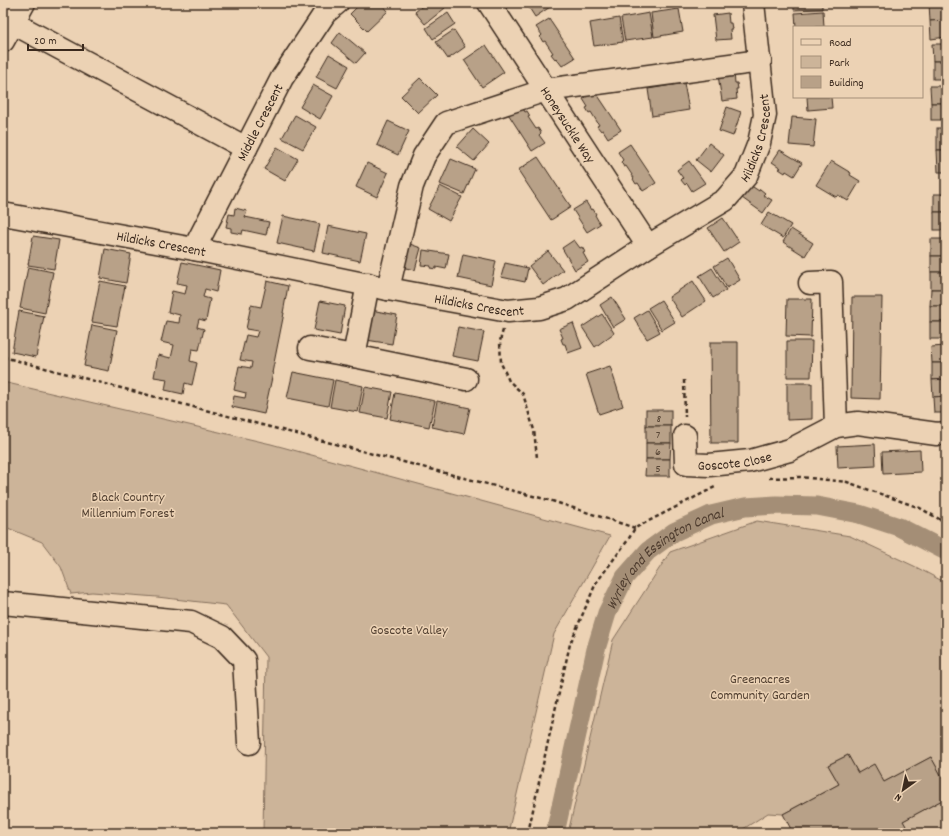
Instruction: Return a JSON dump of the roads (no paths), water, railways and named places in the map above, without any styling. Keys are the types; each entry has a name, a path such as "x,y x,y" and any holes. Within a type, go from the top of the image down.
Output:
{"street":[{"path":"24,3 8,32 246,148"},
{"name":"Honeysuckle Way","path":"490,3 648,246"},
{"name":"Hildicks Crescent","path":"3,214 194,249 378,286 508,310 539,308 567,299 648,246 725,200 746,176 759,143 765,115 753,3"},
{"name":"Middle Crescent","path":"194,249 282,78 326,6"},
{"path":"354,356 412,186 424,156 446,122 546,90 760,61"},
{"path":"810,283 831,282 836,426"},
{"path":"310,348 466,380"},
{"name":"Goscote Close","path":"685,436 686,464 709,466 750,461 790,450 836,426 858,423 937,434 946,433"},
{"path":"3,603 191,622 222,637 244,660 249,743"}],"waterway":[{"name":"Wyrley and Essington Canal","path":"555,833 596,649 607,613 625,577 648,551 674,532 711,515 745,507 776,505 817,506 859,514 899,527 946,551"}],"park label":[{"name":"Black Country Millennium Forest","path":"128,504"},
{"name":"Goscote Valley","path":"409,629"},
{"name":"Greenacres Community Garden","path":"760,686"}]}
